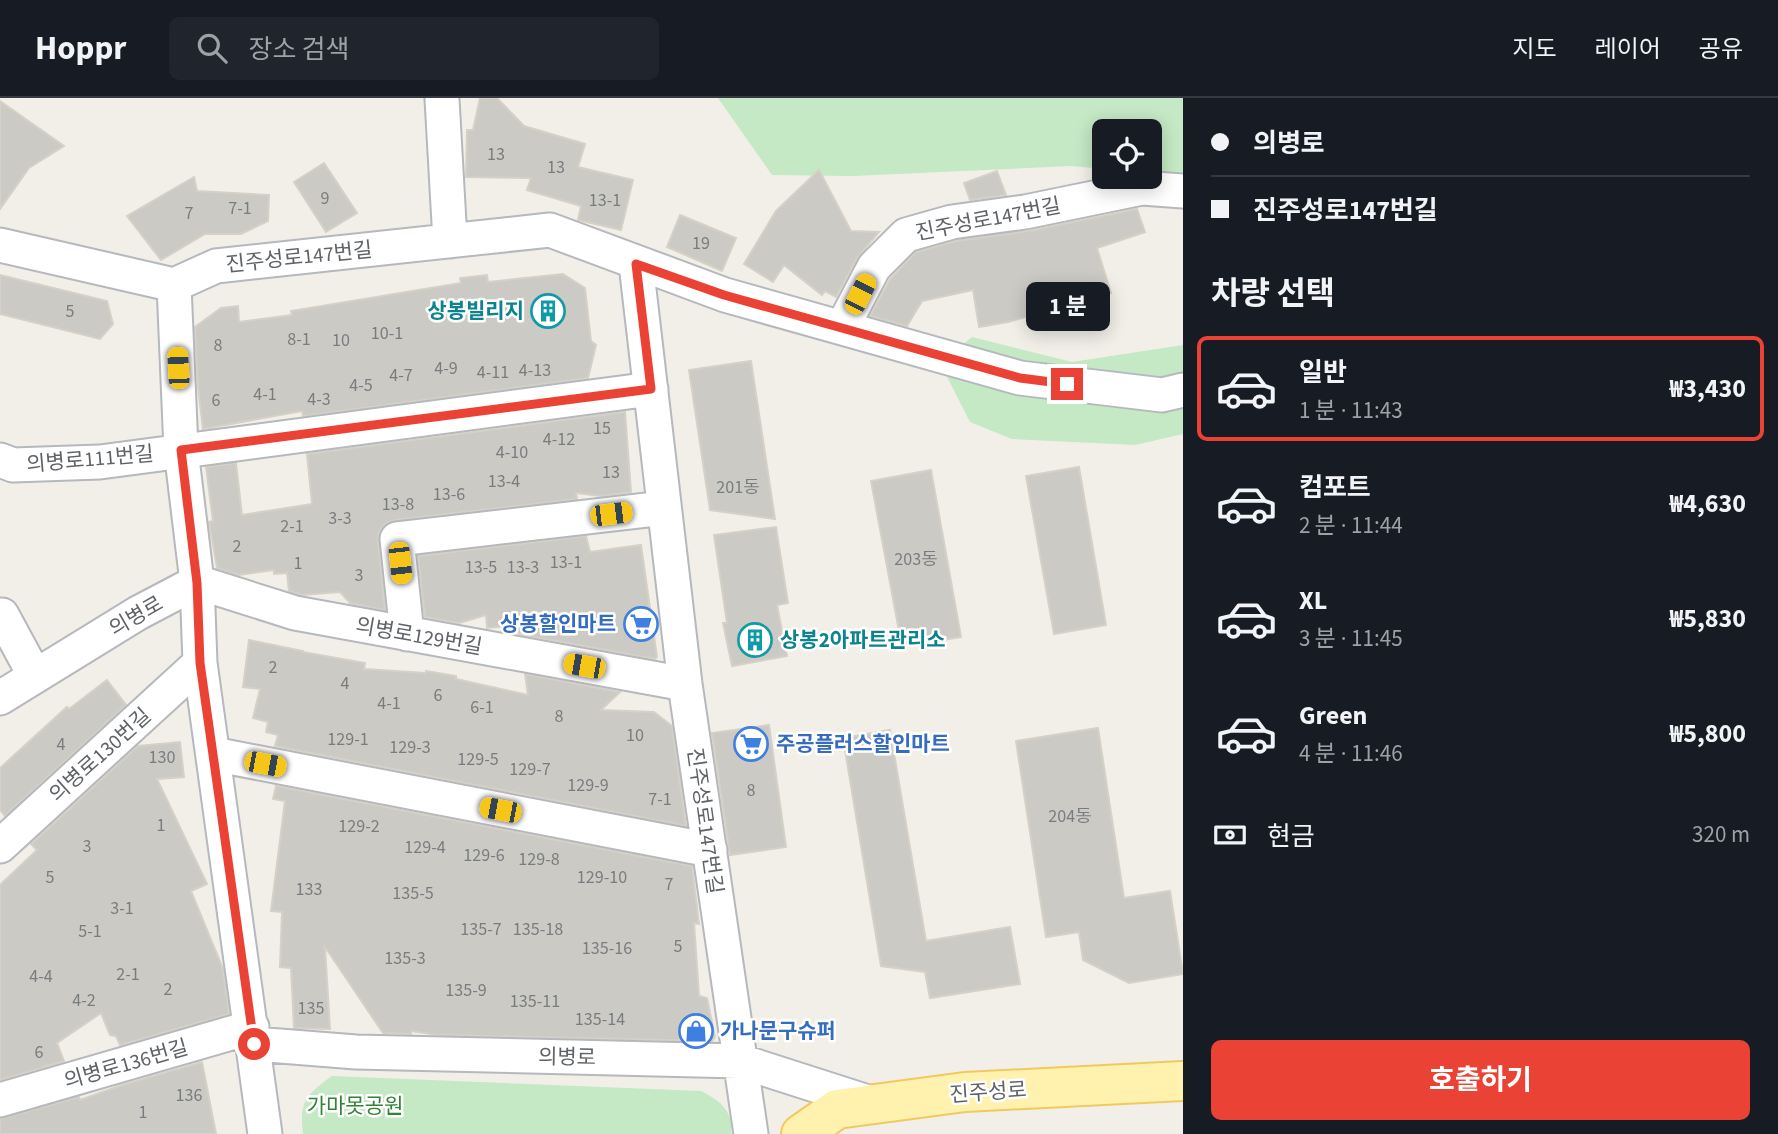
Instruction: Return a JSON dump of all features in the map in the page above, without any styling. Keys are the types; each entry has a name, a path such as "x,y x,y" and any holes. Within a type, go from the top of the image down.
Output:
{"main road":[{"name":"진주성로","path":"801,1134 837,1109 965,1092 1183,1081"}],"street":[{"path":"442,99 450,241"},
{"name":"진주성로147번길","path":"842,328 874,267 906,235 952,222 1025,212 1142,188 1183,191"},
{"name":"진주성로147번길","path":"174,285 216,266 550,230 724,295 1020,378 1162,395 1183,390"},
{"path":"0,245 174,285 181,450 197,583"},
{"name":"진주성로147번길","path":"636,264 685,684 751,1134"},
{"name":"의병로111번길","path":"0,460 13,465 88,462 651,389"},
{"path":"407,634 397,539 664,508"},
{"name":"의병로129번길","path":"197,583 295,613 685,684"},
{"name":"의병로","path":"0,698 138,613 197,583 200,663 265,1134"},
{"path":"0,616 2,615 36,676"},
{"name":"의병로130번길","path":"0,846 200,663"},
{"path":"213,754 710,850"},
{"name":"의병로","path":"253,1036 356,1052 740,1061 874,1104"},
{"name":"의병로136번길","path":"0,1100 253,1036"}],"green space":[{"path":"718,98 1183,98 1183,178 1162,175 1162,119 1092,119 1092,168 1071,166 853,176 772,175"},
{"path":"972,337 1072,362 1183,345 1183,434 1135,445 1012,439 970,422 940,363"},
{"name":"가마못공원","path":"332,1076 701,1091 714,1098 728,1113 731,1134 303,1134 302,1114 306,1100"}],"building":[{"path":"480,98 497,98 524,126 585,144 578,167 633,180 621,230 578,220 581,206 527,190 531,178 466,177 467,130 473,130"},
{"path":"0,101 64,146 29,168 0,209"},
{"path":"324,163 357,213 326,232 294,182"},
{"path":"819,170 851,231 879,232 857,258 836,297 825,291 822,295 784,265 773,282 744,264 776,211"},
{"path":"997,171 1006,195 970,200 964,183"},
{"path":"194,177 197,191 269,195 268,221 241,234 205,234 161,260 127,216"},
{"path":"1137,209 1145,232 1097,248 1111,293 1008,322 979,327 973,290 922,301 907,326 870,316 890,279 916,252 956,241 1029,231"},
{"path":"680,215 736,238 722,271 667,247"},
{"path":"563,274 585,288 591,341 596,345 588,378 303,416 302,411 203,429 195,327 221,308 238,306 239,322 292,315 291,311 461,283 460,278 487,275 488,282"},
{"path":"0,275 107,301 113,324 100,339 0,314"},
{"path":"751,361 775,519 710,510 689,370"},
{"path":"625,412 631,492 601,496 576,493 577,499 395,520 385,524 379,532 378,541 385,610 350,603 340,592 302,595 289,591 287,573 274,574 274,570 239,575 217,568 209,522 213,521 206,467 236,463 242,515 312,504 307,454"},
{"path":"1079,467 1106,625 1054,634 1026,476"},
{"path":"931,470 961,637 902,647 871,481"},
{"path":"776,527 788,603 777,605 787,656 732,666 723,623 727,623 714,535"},
{"path":"586,536 590,552 641,545 657,657 655,659 519,634 518,625 487,628 486,615 459,623 425,617 418,556"},
{"path":"249,640 365,663 364,669 426,671 528,695 525,674 620,692 601,710 654,712 672,726 686,826 275,746 278,735 266,732 268,722 253,718 260,689 243,687"},
{"path":"107,680 126,705 5,816 0,810 0,768 67,707 69,709"},
{"path":"769,725 786,847 730,855 712,733"},
{"path":"1098,728 1124,898 1170,891 1183,974 1129,983 1083,960 1079,932 1046,937 1016,741"},
{"path":"890,730 926,941 1010,927 1020,984 930,998 925,972 881,966 843,738"},
{"path":"180,742 184,777 157,779 207,884 191,891 223,969 229,1014 120,1045 116,1036 110,1035 101,1013 57,1043 64,1061 0,1080 0,885 37,850 31,844 138,746"},
{"path":"276,786 692,866 699,924 694,923 699,996 707,998 715,1037 712,1041 438,1035 411,1031 411,1034 383,1033 325,947 330,1029 294,1028 291,968 280,967 282,912 271,911 285,801 273,799"},
{"path":"202,1062 216,1134 0,1134 0,1119 79,1097 80,1100"}],"place":[{"name":"상봉빌리지","path":"548,311"},
{"name":"상봉할인마트","path":"641,624"},
{"name":"상봉2아파트관리소","path":"755,640"},
{"name":"주공플러스할인마트","path":"751,744"},
{"name":"가나문구슈퍼","path":"696,1031"}],"route":[{"path":"254,1044 200,663 197,583 181,450 651,389 636,264 724,295 1020,378 1067,384"}]}
